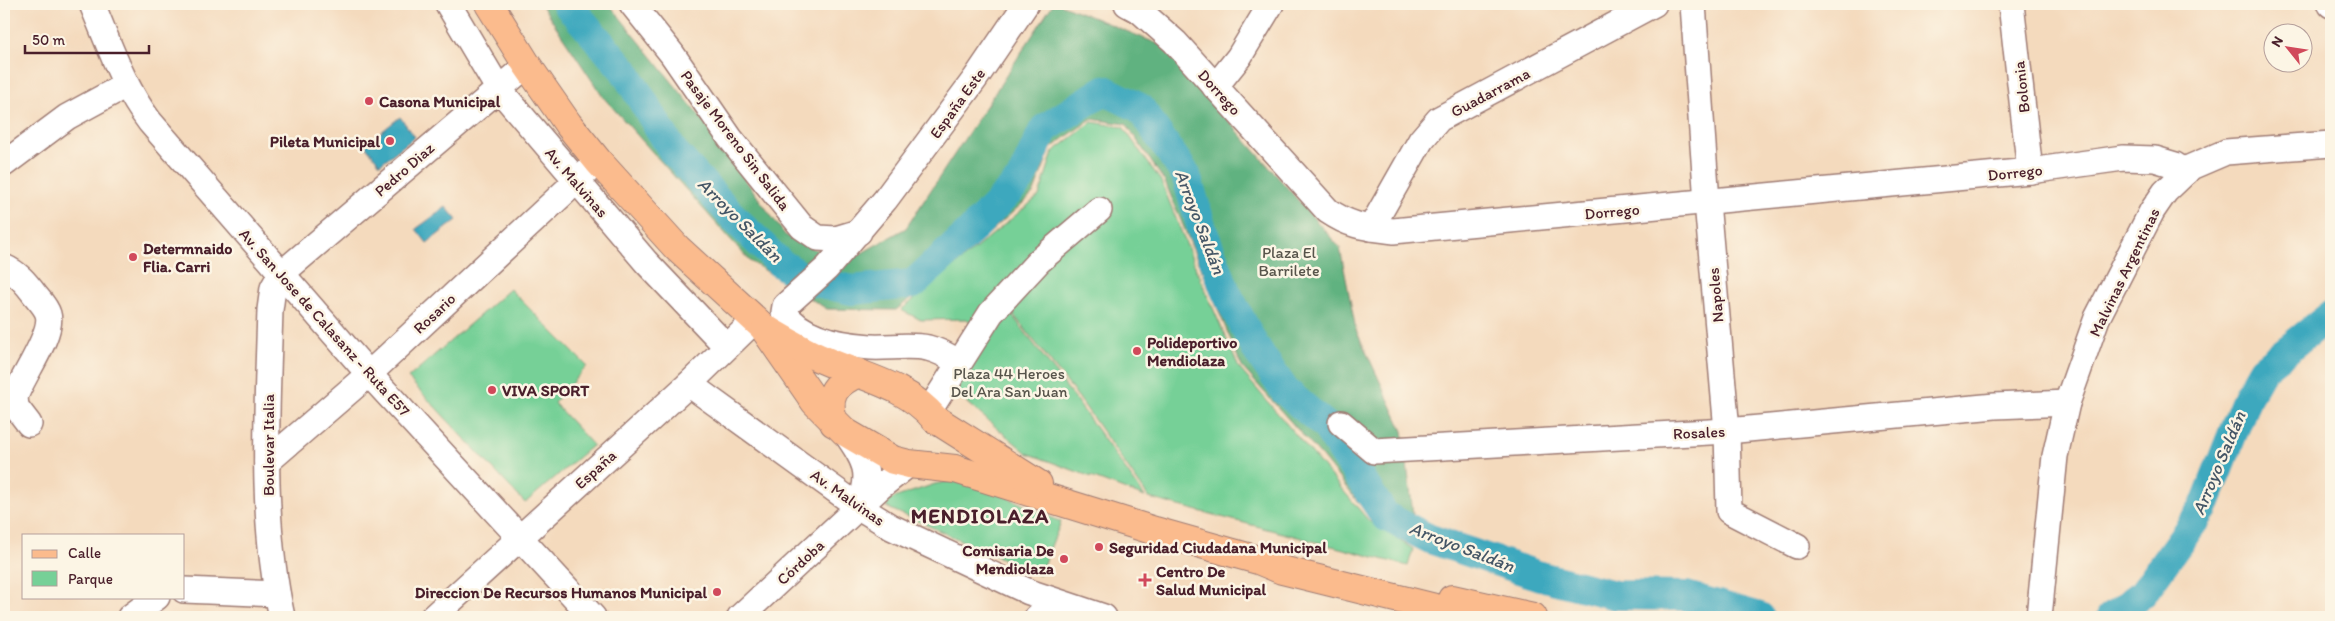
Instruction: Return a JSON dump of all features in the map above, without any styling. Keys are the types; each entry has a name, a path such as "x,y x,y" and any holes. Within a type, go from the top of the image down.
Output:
{"main road":[{"path":"489,4 527,65 568,124 598,161 677,248 759,324 806,352 879,380 1008,466 1077,506"},
{"path":"759,324 797,379 839,427 878,452 909,464 955,469 1155,531 1258,560 1282,570 1472,617"},
{"path":"839,427 830,411 830,401 840,383 859,373"},
{"path":"909,464 926,454 932,446 936,429 932,415"},
{"path":"1258,560 1283,562 1533,617"}],"street":[{"name":"Av. San Jose de Calasanz - Ruta E57","path":"92,4 126,85 150,122 369,374 593,617"},
{"name":"Av. Malvinas","path":"448,4 498,88 575,181 646,262 726,346"},
{"name":"Pasaje Moreno Sin Salida","path":"632,4 672,54 730,138 802,227 818,238 836,239 859,232"},
{"name":"España Este","path":"959,364 946,354 926,348 871,347 847,344 812,334 795,325 784,312 785,306 827,268 885,200 975,78 1026,4"},
{"name":"Dorrego","path":"1127,4 1140,11 1175,42 1328,211 1347,224 1371,228 1393,231 1707,202 2030,171 2123,158 2155,159 2175,165 2186,172"},
{"path":"1215,87 1239,57 1271,4"},
{"name":"Guadarrama","path":"1371,228 1421,140 1440,119 1654,4"},
{"name":"Napoles","path":"1693,4 1707,202 1727,431 1729,510 1797,546"},
{"name":"Bolonia","path":"2011,4 2030,171"},
{"name":"Pedro Diaz","path":"281,274 527,65"},
{"path":"4,164 67,117 126,85"},
{"name":"Malvinas Argentinas","path":"2040,606 2055,456 2067,403 2097,318 2139,234 2165,192 2186,172 2202,161 2226,152 2331,144"},
{"name":"Rosario","path":"266,462 369,374 598,161"},
{"path":"932,415 959,364 991,313 1039,261 1098,210"},
{"path":"4,267 15,272 26,283 46,308 49,316 47,331 15,396 16,406 29,424"},
{"name":"Boulevar Italia","path":"280,606 266,493 266,462 270,310 273,288 281,274"},
{"name":"España","path":"433,617 689,384 726,346 759,324"},
{"name":"Av. Malvinas","path":"689,384 859,507 891,527 1046,610 1104,617"},
{"name":"Rosales","path":"1341,423 1374,451 1727,431 1994,406 2067,403"},
{"path":"839,427 866,465 866,490 859,507"},
{"name":"Córdoba","path":"740,617 880,487 909,464"},
{"path":"185,590 280,606"},
{"path":"130,617 156,598"}],"green space":[{"name":"Plaza El Barrilete","path":"541,4 609,4 698,114 785,235 844,263 906,228 1053,4 1060,4 1163,46 1340,248 1356,330 1403,431 1417,547 1370,517 1323,458 1242,367 1165,182 1126,124 1091,119 1051,148 1033,194 961,258 896,310 827,309 750,261 603,97"},
{"name":"Polideportivo Mendiolaza","path":"1092,122 1123,127 1161,181 1199,276 1239,368 1369,521 1413,549 1408,566 1149,498 1079,398 1009,309 982,335 967,319 921,320 901,310 1039,196 1053,152"},
{"name":"VIVA SPORT","path":"510,289 587,366 554,403 593,445 525,503 408,378"},
{"name":"Plaza 44 Heroes Del Ara San Juan","path":"1009,311 1076,400 1145,497 1027,453 955,393 982,337"},
{"path":"956,480 998,493 1061,522 1039,575 886,507 891,499 935,484"}],"water":[{"name":"Pileta Municipal","path":"400,117 415,137 380,164 365,145"},
{"path":"446,207 457,220 427,243 416,229"}],"waterway":[{"name":"Arroyo Saldán","path":"567,4 624,70 673,151 737,221 780,263 807,280 852,290 913,284 970,232 1021,179 1044,129 1104,90 1140,108 1186,175 1203,232 1226,292 1255,347 1285,391 1326,426 1385,516 1430,539 1540,576 1615,595 1686,596 1760,617"},
{"name":"Arroyo Saldán","path":"2111,617 2142,594 2203,509 2247,397 2263,369 2331,315"}],"place":[{"name":"Casona Municipal","path":"369,101"},
{"name":"Pileta Municipal","path":"390,141"},
{"name":"Determnaido Flia. Carri","path":"133,257"},
{"name":"Polideportivo Mendiolaza","path":"1137,351"},
{"name":"VIVA SPORT","path":"492,390"},
{"name":"Seguridad Ciudadana Municipal","path":"1099,547"},
{"name":"Comisaria De Mendiolaza","path":"1064,559"},
{"name":"Centro De Salud Municipal","path":"1145,580"},
{"name":"Direccion De Recursos Humanos Municipal","path":"717,592"}],"district":[{"name":"MENDIOLAZA","path":"980,516"}]}
